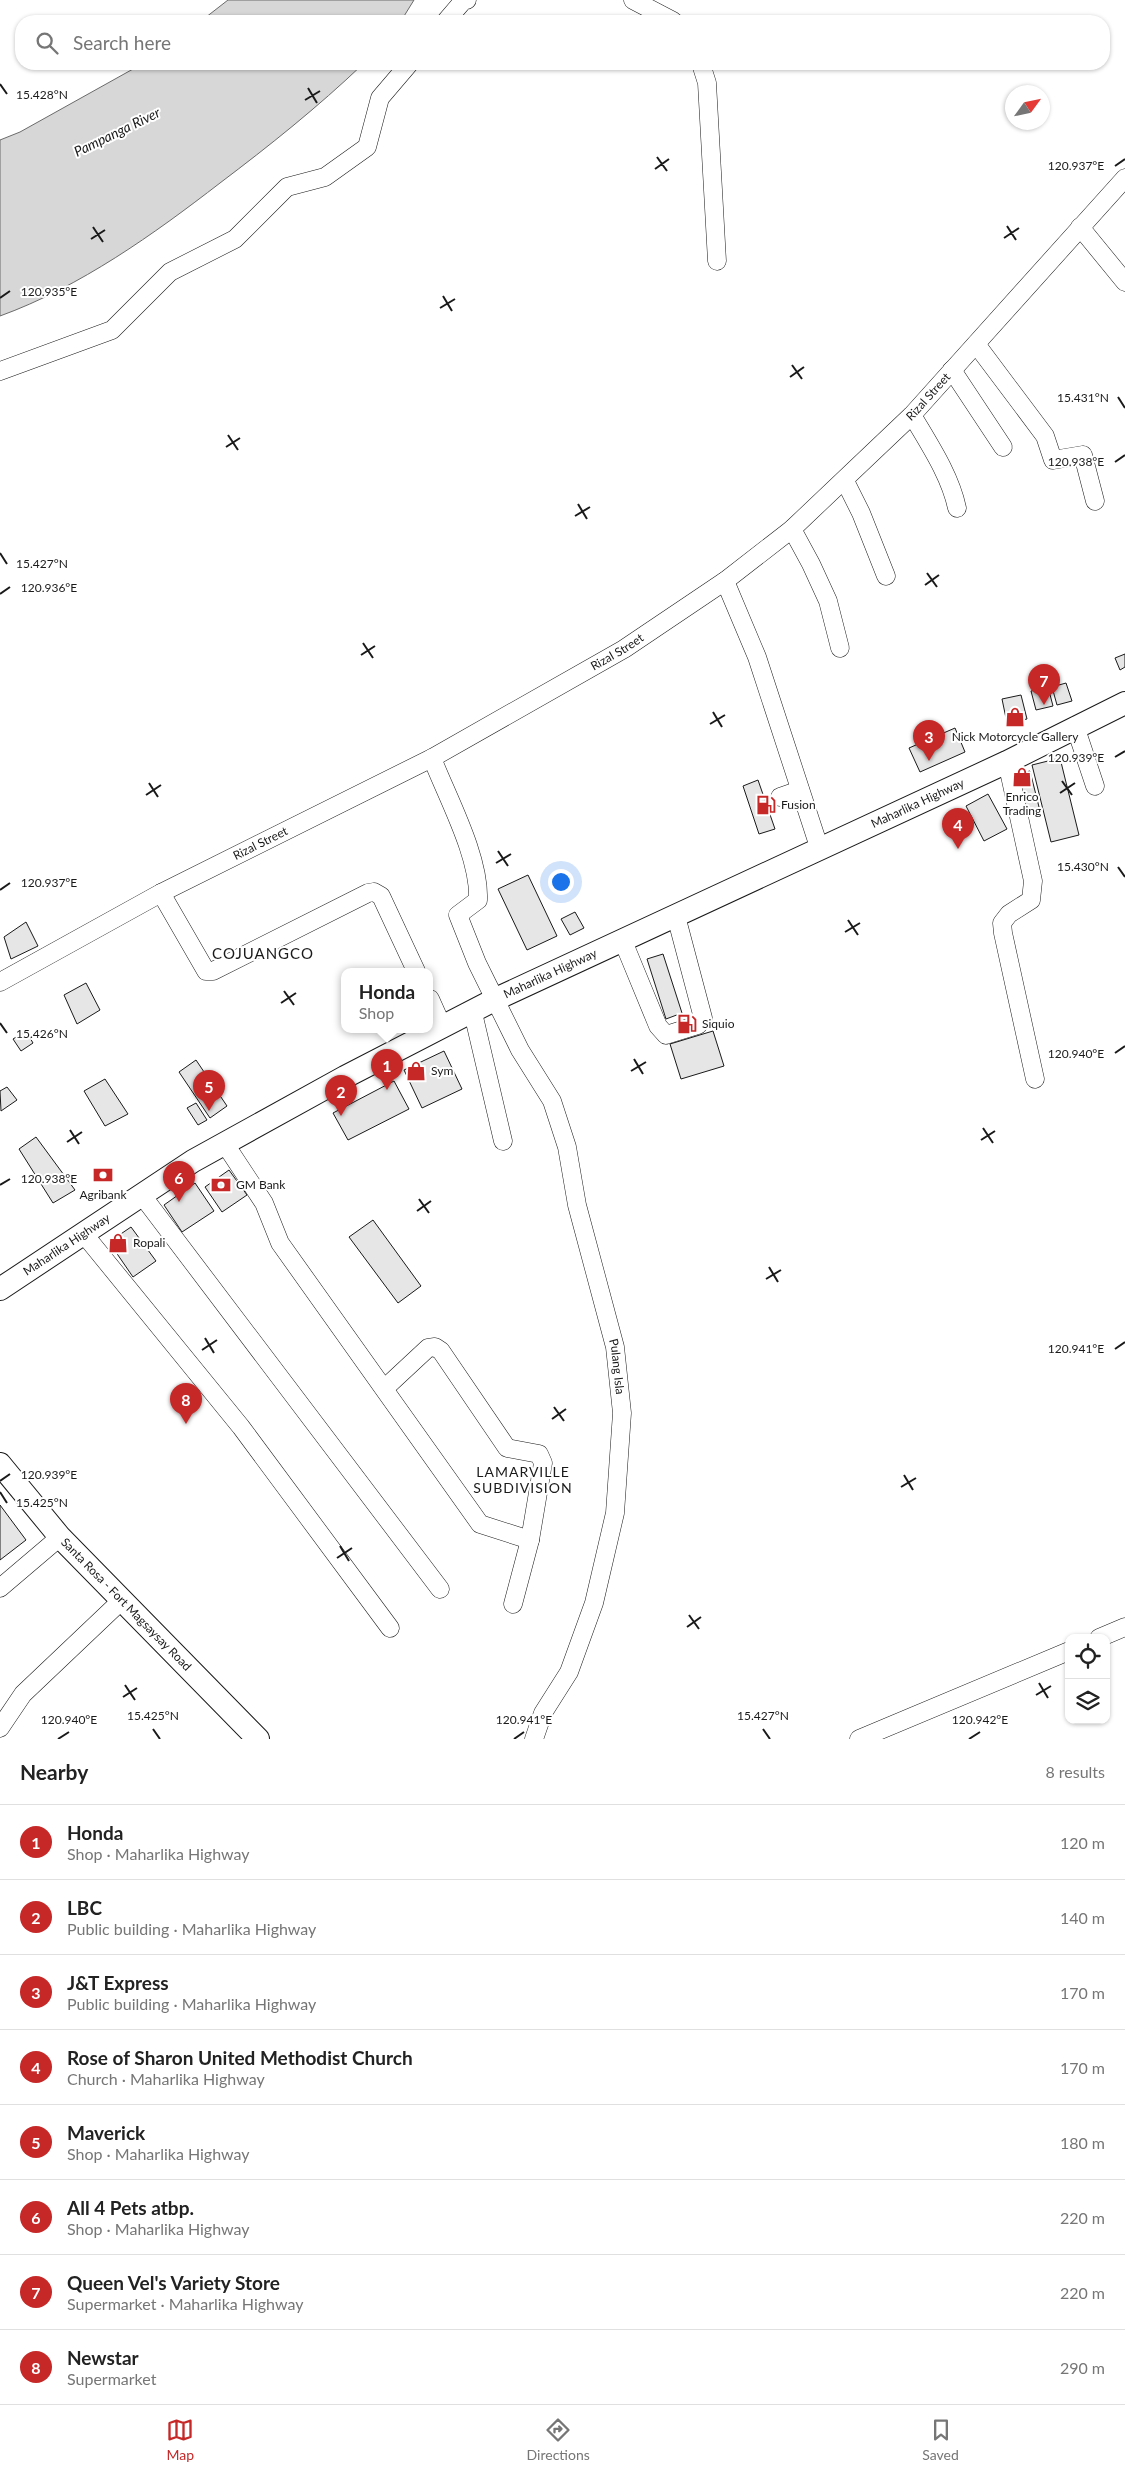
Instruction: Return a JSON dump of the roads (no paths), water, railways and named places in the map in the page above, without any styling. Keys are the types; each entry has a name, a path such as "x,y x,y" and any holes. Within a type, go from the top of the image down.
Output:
{"main road":[{"name":"Maharlika Highway","path":"0,1289 193,1161 345,1077 496,999 1007,762 1075,726 1125,703"},
{"name":"Santa Rosa - Fort Magsaysay Road","path":"0,1464 60,1537 258,1739"}],"street":[{"path":"451,15 464,0 467,0"},
{"path":"633,0 662,15"},
{"path":"0,371 112,330 170,272 234,239 287,187 325,177 366,147 380,98 404,70"},
{"path":"703,70 706,82 717,261"},
{"name":"Rizal Street","path":"0,982 162,893 432,758 624,649 726,581 792,530 912,415 1125,178"},
{"path":"1080,227 1125,282"},
{"path":"976,344 1046,436 1053,460 1083,455 1095,501"},
{"path":"952,370 1003,447"},
{"path":"912,415 955,496 957,508"},
{"path":"845,481 864,521 886,576"},
{"path":"792,530 828,601 840,648"},
{"path":"726,581 757,657 819,848"},
{"path":"1075,726 1094,786"},
{"name":"Pulang Isla","path":"432,758 469,850 479,882 478,900 458,915 477,963 520,1050 552,1101 567,1147 577,1205 615,1347 622,1413 615,1513 594,1603 569,1672 543,1713 534,1739"},
{"path":"1007,762 1033,881 1031,900 1009,914 1002,923 1002,933 1035,1079"},
{"path":"780,797 800,790"},
{"path":"162,893 206,971 213,971 368,893 374,892 380,896 415,968"},
{"path":"623,940 658,1026 666,1035 698,1025 703,1018 676,916"},
{"path":"433,1006 443,1028"},
{"path":"472,1013 503,1141"},
{"path":"225,1144 264,1203 280,1243 480,1524 530,1540"},
{"path":"141,1194 440,1589"},
{"path":"83,1233 241,1426 390,1628"},
{"path":"385,1388 428,1348 435,1347 441,1351 507,1448 540,1454 543,1463 530,1540 513,1604"},
{"path":"0,1588 60,1537"},
{"path":"2,1721 23,1694 122,1600"},
{"path":"1108,1634 1125,1627"},
{"path":"859,1739 1065,1653"}],"water":[{"path":"228,0 414,0 405,15 209,15"},
{"name":"Pampanga River","path":"131,70 357,70 329,96 275,140 142,240 87,275 59,290 0,316 0,140 20,132"}],"place":[{"name":"Queen Vel's Variety Store","path":"1044,705"},
{"name":"Nick Motorcycle Gallery","path":"1015,717"},
{"name":"J&T Express","path":"929,761"},
{"name":"Enrico Trading","path":"1022,777"},
{"name":"Fusion","path":"766,805"},
{"name":"Rose of Sharon United Methodist Church","path":"958,849"},
{"name":"Siquio","path":"687,1024"},
{"name":"Sym","path":"416,1071"},
{"name":"Honda","path":"387,1090"},
{"name":"Maverick","path":"209,1111"},
{"name":"LBC","path":"341,1116"},
{"name":"Agribank","path":"103,1175"},
{"name":"GM Bank","path":"221,1185"},
{"name":"All 4 Pets atbp.","path":"179,1202"},
{"name":"Ropali","path":"118,1243"},
{"name":"Newstar","path":"186,1424"}],"district":[{"name":"COJUANGCO","path":"263,954"},
{"name":"LAMARVILLE SUBDIVISION","path":"523,1480"}]}
